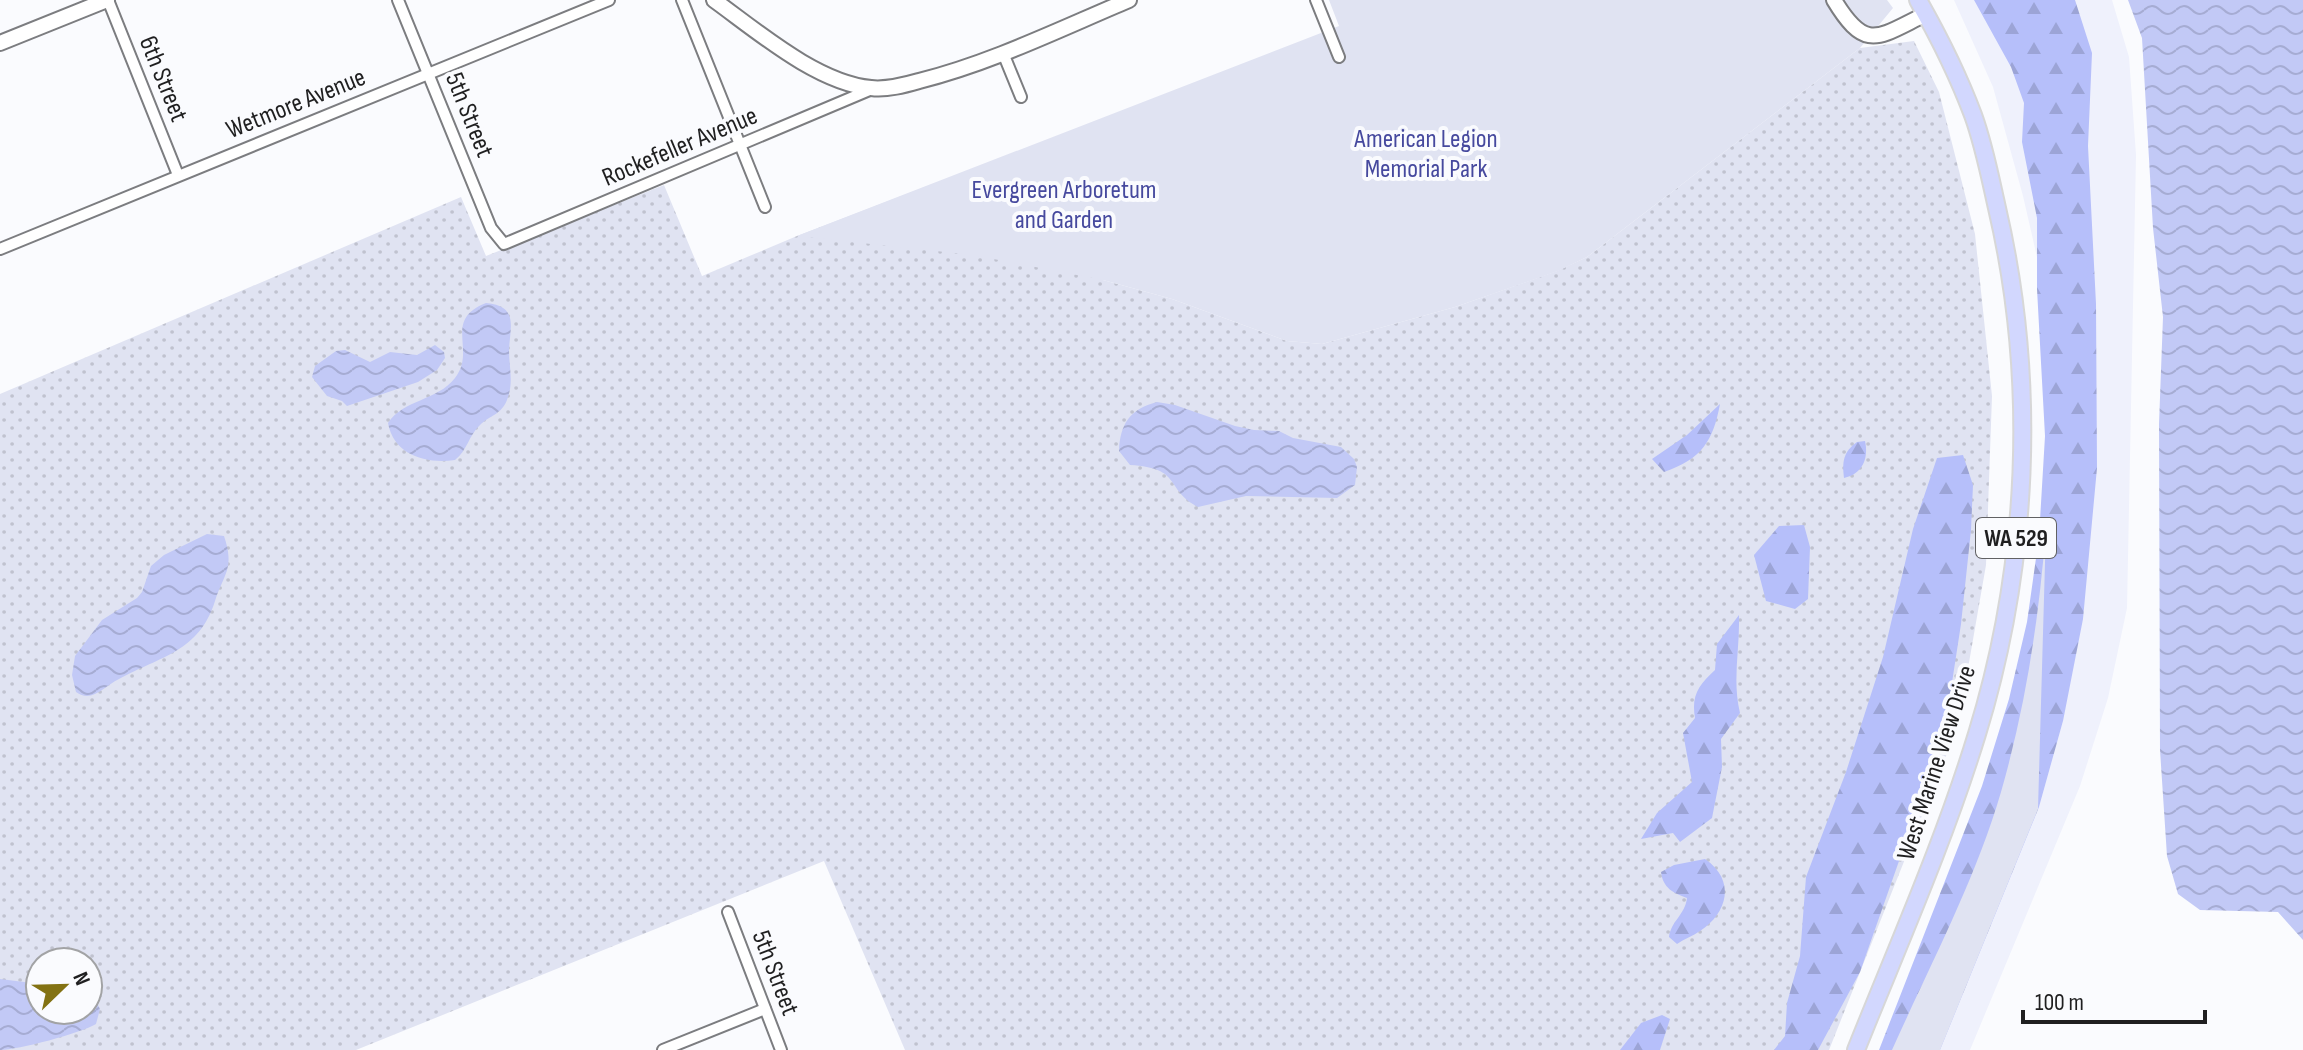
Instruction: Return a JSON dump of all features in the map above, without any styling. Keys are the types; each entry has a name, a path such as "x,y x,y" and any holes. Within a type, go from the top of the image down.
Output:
{"main road":[{"path":"0,43 108,0"},
{"path":"714,0 801,61 848,83 872,89 944,75 1129,0"},
{"path":"1834,0 1852,27 1874,37 1922,7"},
{"name":"West Marine View Drive","path":"1856,1050 1954,805 1978,731 1999,650 2015,550 2022,468 2021,375 2014,295 2002,227 1974,117 1922,7 1912,0"}],"street":[{"name":"6th Street","path":"108,0 178,175"},
{"name":"5th Street","path":"398,0 491,228 504,244"},
{"name":"Wetmore Avenue","path":"0,249 609,0"},
{"path":"682,0 765,207"},
{"path":"1316,0 1339,57"},
{"path":"1003,53 1021,97"},
{"name":"Rockefeller Avenue","path":"504,244 872,89"},
{"name":"5th Street","path":"728,912 781,1050"},
{"path":"663,1050 765,1009"}],"shaded area":[{"path":"1954,0 2112,0 2129,57 2136,155 2127,608 2108,698 2080,786 1970,1050 1940,1050 2039,807 2063,721 2055,336 2023,196 1993,87"}],"green space":[{"name":"American Legion Memorial Park","path":"1329,0 1887,0 1893,8 1860,48 1587,257 1558,271 1455,307 1322,344 1287,341 1172,299 1103,280 973,255 797,236 1339,26"},
{"path":"1974,0 2075,0 2092,53 2088,146 2096,304 2097,468 2083,619 2063,721 2039,807 1940,1050 1879,1050 1982,786 2009,699 2027,622 2039,537 2045,436 2037,289 2037,218 2022,142 2024,103 2011,67"},
{"name":"Evergreen Arboretum and Garden","path":"1914,41 1939,92 1975,234 1992,396 1986,565 1967,674 1948,751 1829,1050 905,1050 824,861 356,1050 0,1050 0,394 461,197 486,256 664,185 702,276 797,236 1163,96 1103,280 1172,299 1287,341 1322,344 1455,307 1557,271 1587,257 1860,48"},
{"path":"1720,404 1714,428 1704,447 1688,461 1664,472 1652,459 1687,435"},
{"path":"1865,441 1863,465 1844,478 1846,454 1857,442"},
{"path":"1963,455 1973,485 1971,530 1951,689 1931,770 1860,972 1818,1050 1774,1050 1785,1036 1787,1003 1800,956 1806,877 1846,772 1883,657 1913,529 1937,458"},
{"path":"1804,525 1810,547 1808,599 1795,609 1766,601 1754,555 1779,526"},
{"path":"2046,528 2038,809 1940,1050 1892,1050 1965,890 2001,792 2018,727 2030,661"},
{"path":"1739,615 1736,676 1740,713 1721,739 1722,767 1712,818 1680,842 1673,833 1641,839 1657,813 1692,782 1683,733 1695,718 1694,703 1698,691 1715,670 1717,644"},
{"path":"1705,859 1721,877 1725,896 1722,906 1710,924 1677,944 1669,937 1687,898 1670,889 1661,872 1674,865"},
{"path":"1662,1015 1670,1019 1660,1050 1620,1050 1641,1023"}],"water":[{"path":"2128,0 2303,0 2303,940 2278,912 2200,910 2178,894 2167,856 2160,750 2159,424 2163,317 2153,228 2142,38"},
{"path":"486,303 504,308 510,319 511,381 505,405 476,429 455,460 433,460 412,455 397,443 388,423 403,409 448,386 455,378 463,357 466,318"},
{"path":"435,345 444,352 445,358 437,370 418,382 347,406 327,396 312,377 315,366 336,351 345,350 370,362 390,352 417,355"},
{"path":"1157,402 1175,405 1235,426 1279,431 1293,438 1341,447 1354,459 1357,467 1355,485 1337,498 1246,496 1198,507 1180,493 1166,475 1158,470 1130,465 1119,451 1128,419 1133,413"},
{"path":"207,534 224,536 228,564 208,618 199,631 189,642 164,658 119,679 98,693 87,696 76,692 72,675 75,656 102,620 137,598 151,566 164,555"},
{"path":"0,979 24,982 24,1026 91,1026 49,1040 0,1050"}]}
